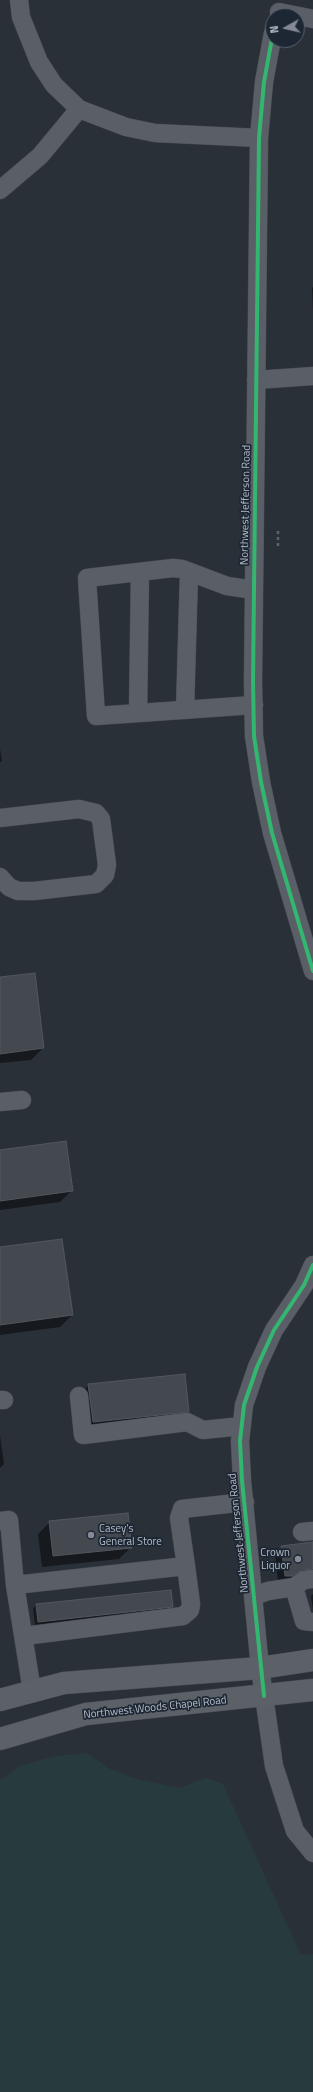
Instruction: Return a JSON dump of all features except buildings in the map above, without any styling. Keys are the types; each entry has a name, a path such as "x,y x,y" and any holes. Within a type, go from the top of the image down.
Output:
{"main road":[{"path":"0,1700 64,1682 260,1668 313,1660"},
{"name":"Northwest Woods Chapel Road","path":"0,1739 86,1714 313,1690"}],"street":[{"path":"20,0 21,17 39,62 54,84 80,109 126,127 155,133 259,138"},
{"name":"Northwest Jefferson Road","path":"270,48 264,82 259,138 254,590 254,736 272,833 313,971"},
{"path":"0,190 40,156 80,109"},
{"path":"256,380 313,376"},
{"path":"254,590 227,586 173,568 87,578 96,716 254,705"},
{"path":"138,713 140,572"},
{"path":"185,710 189,573"},
{"path":"0,818 79,810 96,813 102,819 107,865 105,875 96,884 34,891 18,891 9,887 0,877"},
{"path":"0,1102 22,1100"},
{"name":"Northwest Jefferson Road","path":"313,1265 304,1285 274,1330 257,1367 244,1405 242,1426 242,1474 260,1668 274,1766 295,1831 313,1853"},
{"path":"79,1396 83,1435 187,1422 203,1430 242,1426"},
{"path":"24,1636 183,1616 190,1610 191,1604 179,1518 182,1509 245,1502"},
{"path":"0,1521 9,1520 16,1585 32,1691"},
{"path":"16,1585 186,1566"},
{"path":"254,1596 268,1590 294,1586 304,1580 313,1578"},
{"path":"294,1586 307,1608 304,1621 313,1622"}],"path":[{"path":"278,531 278,546"}],"green space":[{"path":"87,1753 108,1768 137,1779 179,1788 206,1778 223,1784 301,1955 313,1954 313,2092 0,2092 0,1780 22,1765 56,1756"}],"cycle path":[{"path":"270,48 264,82 259,138 253,681 254,736 261,782 272,833 313,971"},
{"path":"264,1696 242,1481 240,1441 244,1405 257,1367 274,1330 304,1285 313,1265"}],"place":[{"name":"Casey's General Store","path":"91,1535"},
{"name":"Crown Liquor","path":"298,1559"}]}
